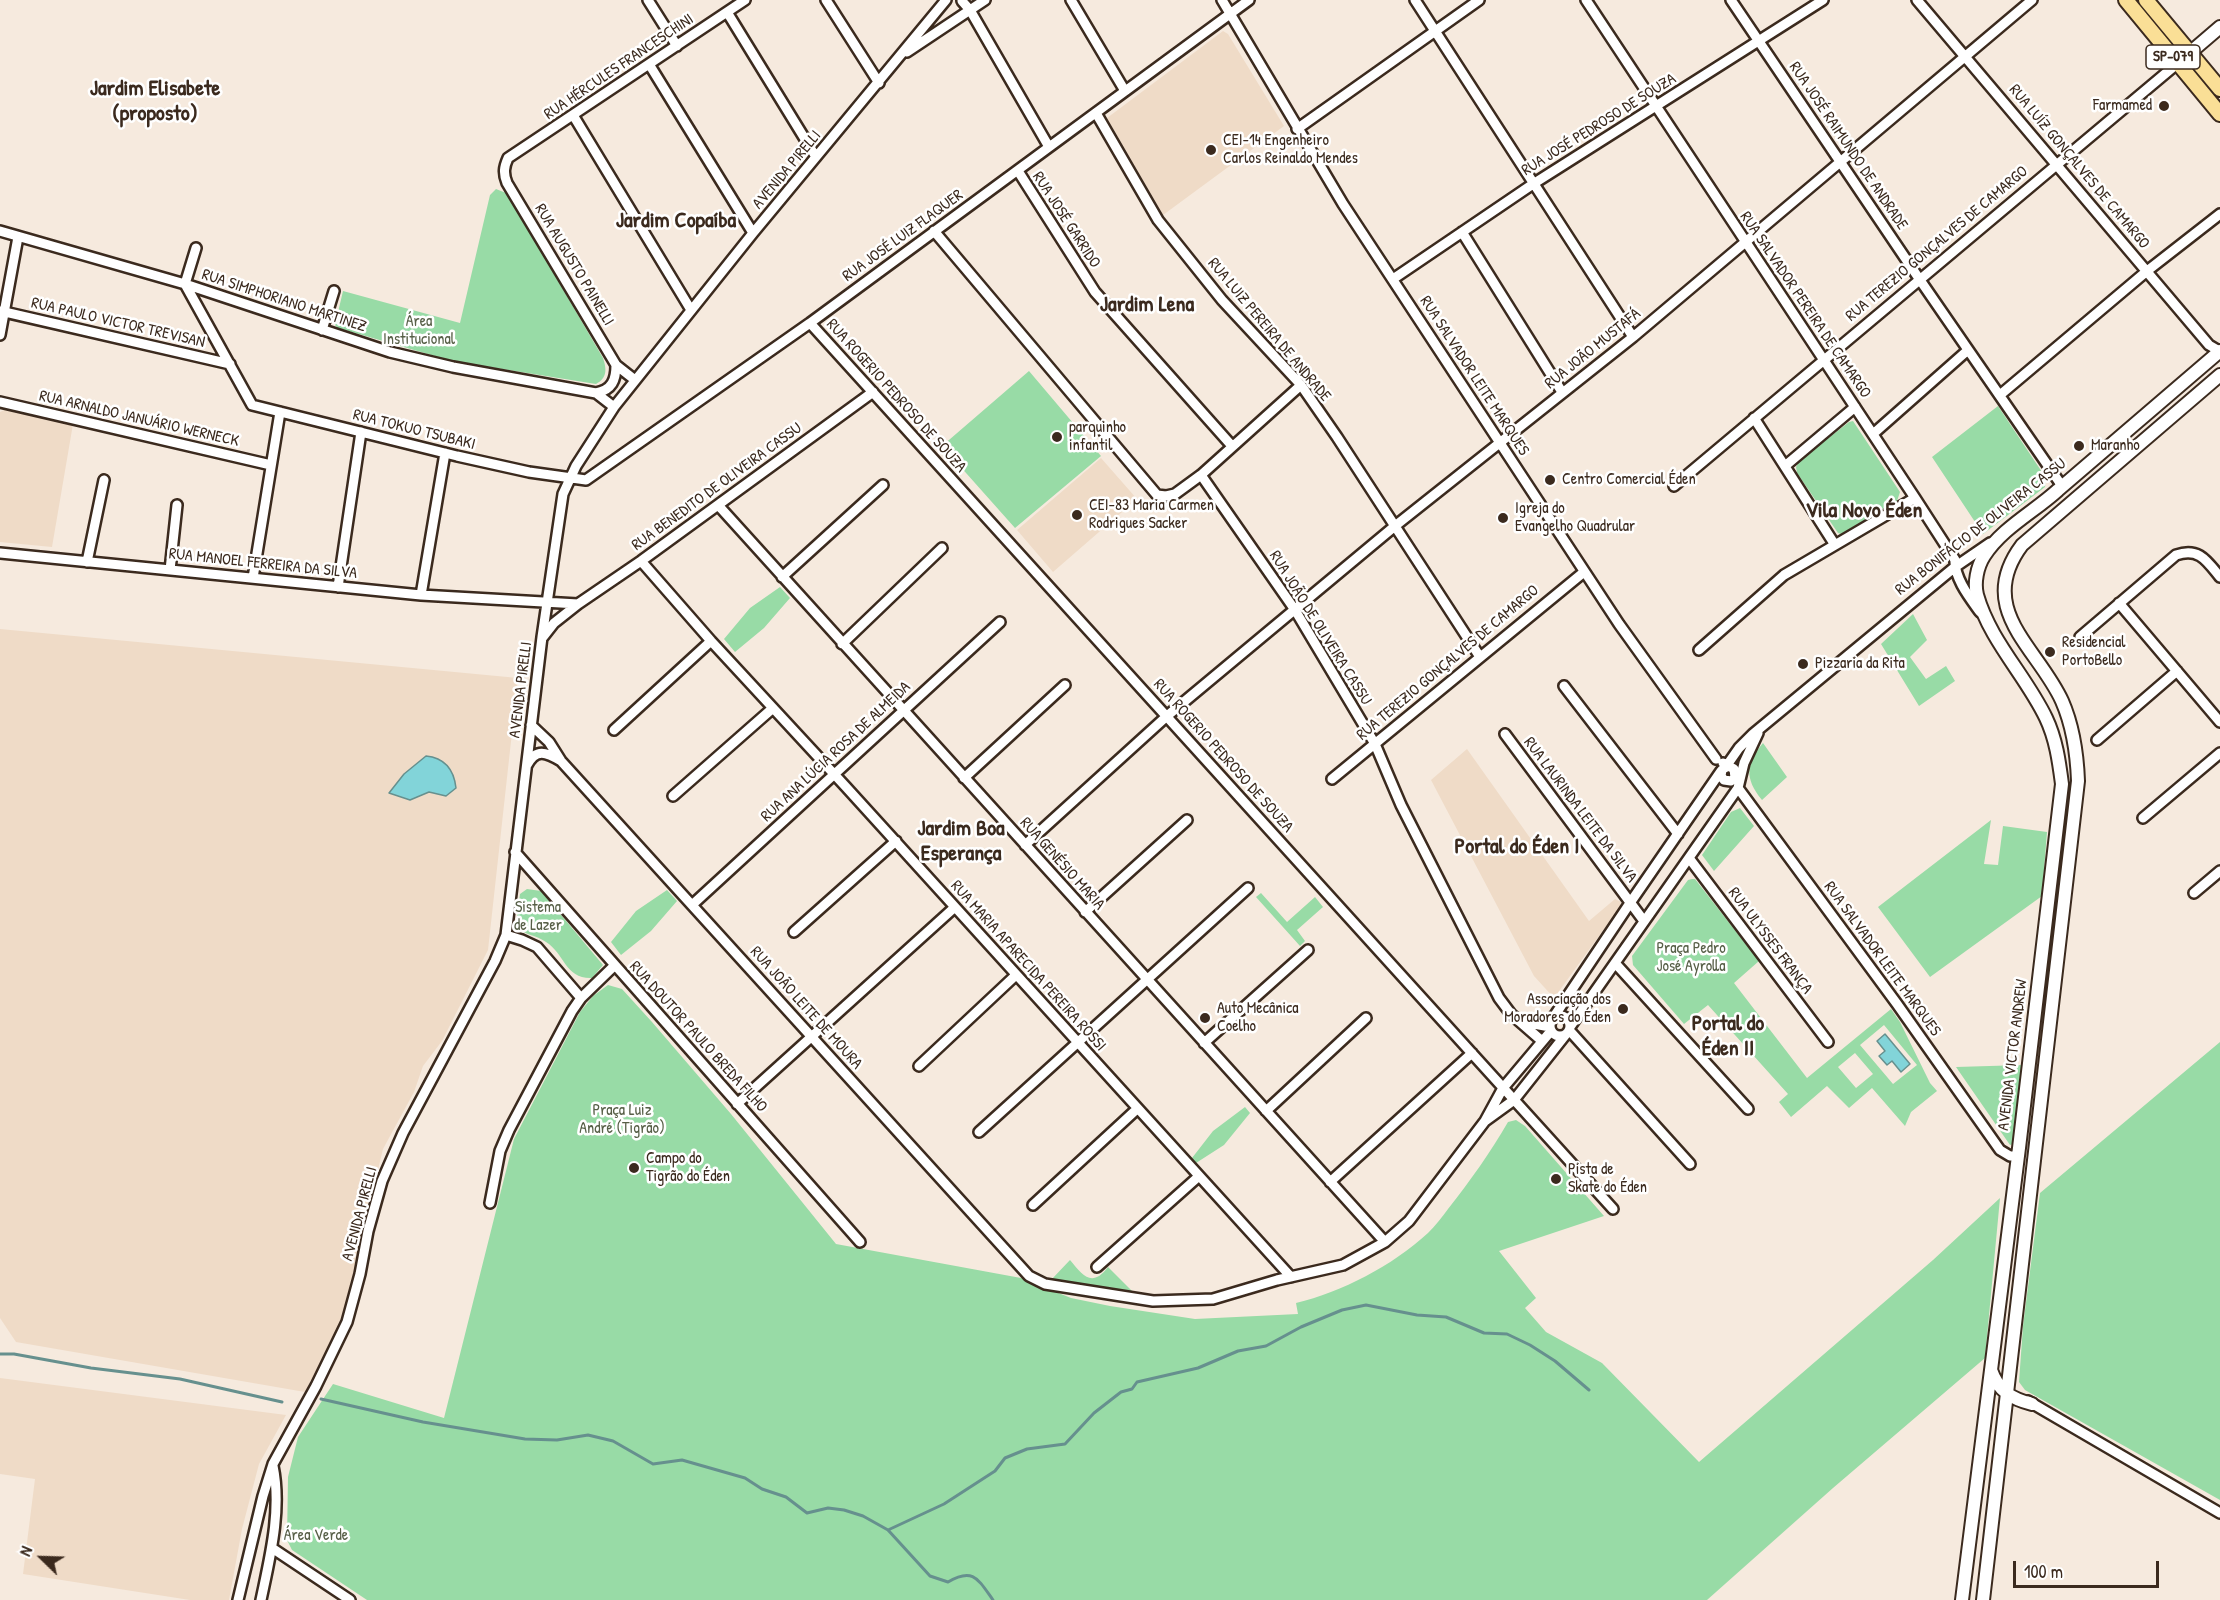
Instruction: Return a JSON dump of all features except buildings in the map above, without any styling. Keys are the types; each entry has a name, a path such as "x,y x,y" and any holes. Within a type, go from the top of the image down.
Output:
{"main road":[{"name":"SP-079","path":"2126,0 2220,114"},
{"name":"SP-079","path":"2146,0 2220,89"},
{"name":"RUA TEREZIO GONÇALVES DE CAMARGO","path":"2178,63 2220,27"},
{"name":"RUA BONIFÁCIO DE OLIVEIRA CASSU","path":"1998,538 2220,351"},
{"path":"2031,538 2220,375"},
{"path":"2031,538 2036,528 2058,505 2062,495 2062,486"},
{"name":"AVENIDA VICTOR ANDREW","path":"1962,1600 2062,784 2060,762 2046,718 1992,630 1977,596 1976,584 1983,558 1998,538"},
{"name":"AVENIDA VICTOR ANDREW","path":"1983,1600 2078,781 2073,734 2063,702 2046,672 2012,623 2006,604 2007,582 2015,556 2022,545 2031,538"},
{"path":"2005,651 2015,655 2029,672 2046,672"},
{"path":"2018,1156 2027,1152 2037,1140"},
{"path":"1990,1369 1996,1382 2008,1390 2014,1399 2032,1404"}],"street":[{"path":"648,0 677,45"},
{"name":"RUA HÉRCULES FRANCESCHINI","path":"508,158 745,0"},
{"path":"826,0 879,83"},
{"path":"898,59 985,0"},
{"path":"1071,0 1125,91"},
{"name":"RUA SALVADOR LEITE MARQUES","path":"1222,0 1343,204 1618,624 1897,1004 2016,1174"},
{"name":"RUA JOSÉ LUIZ FLAQUER","path":"569,478 586,480 594,476 810,323 1249,0"},
{"path":"1415,0 1633,337"},
{"path":"1297,129 1479,0"},
{"name":"RUA SALVADOR PEREIRA DE CAMARGO","path":"1586,0 1955,560 1955,567 1966,591 1992,630"},
{"name":"RUA JOSÉ RAIMUNDO DE ANDRADE","path":"1731,0 2062,486"},
{"name":"RUA JOSÉ PEDROSO DE SOUZA","path":"1393,279 1533,184 1823,0"},
{"name":"RUA LUÍZ GONÇALVES DE CAMARGO","path":"1917,0 2209,345 2220,351"},
{"name":"RUA JOÃO MUSTAFÁ","path":"1025,845 1167,716 1395,526 1633,337 2032,0"},
{"path":"961,1 970,10 1049,147"},
{"path":"943,3 948,17 954,19 959,17 964,7 961,1"},
{"name":"AVENIDA PIRELLI","path":"238,1600 266,1481 347,1322 382,1181 403,1132 495,960 506,935 542,637 563,494 569,478 614,407 753,233 943,3"},
{"path":"727,12 816,157"},
{"name":"RUA TEREZIO GONÇALVES DE CAMARGO","path":"1674,486 2178,63"},
{"path":"649,64 753,233"},
{"name":"RUA LUIZ PEREIRA DE ANDRADE","path":"1096,113 1158,220 1222,300 1301,386 1480,657"},
{"path":"573,115 691,310"},
{"name":"RUA AUGUSTO PAINELLI","path":"508,158 504,168 507,183 616,365 636,380"},
{"name":"RUA JOSÉ GARRIDO","path":"1018,171 1095,292 1232,446"},
{"path":"2000,395 2220,214"},
{"name":"RUA SIMPHORIANO MARTINEZ","path":"0,231 185,284 390,352 453,367 596,393 614,407"},
{"path":"934,231 1157,495 1175,494 1201,475 1301,386"},
{"path":"1462,232 1562,392"},
{"path":"0,335 2,312 18,237"},
{"path":"196,248 185,284 230,364"},
{"path":"322,330 334,291"},
{"name":"RUA PAULO VICTOR TREVISAN","path":"2,312 230,364"},
{"name":"RUA ROGERIO PEDROSO DE SOUZA","path":"810,323 1613,1209"},
{"path":"1873,434 1968,350"},
{"name":"RUA TOKUO TSUBAKI","path":"230,364 252,405 445,453 569,478"},
{"path":"596,393 612,386 616,376 616,365"},
{"name":"RUA BENEDITO DE OLIVEIRA CASSU","path":"542,637 548,629 576,606 873,392"},
{"name":"RUA ARNALDO JANUÁRIO WERNECK","path":"0,402 271,465"},
{"path":"1785,466 1855,407"},
{"path":"252,578 280,412"},
{"path":"1754,418 1835,545"},
{"path":"338,587 361,432"},
{"path":"421,595 445,453"},
{"name":"RUA JOÃO DE OLIVEIRA CASSU","path":"1201,475 1295,610 1375,744 1401,804 1499,998 1511,1014 1542,1041"},
{"path":"87,562 104,480"},
{"path":"782,577 883,485"},
{"path":"1699,650 1784,575 1915,498"},
{"path":"170,570 177,505"},
{"name":"RUA GENÉSIO MARIA","path":"718,505 1385,1242"},
{"name":"RUA BONIFÁCIO DE OLIVEIRA CASSU","path":"1029,1276 1045,1284 1153,1301 1213,1299 1277,1280 1342,1265 1385,1242 1409,1221 1485,1122 1503,1088 1542,1041 1630,903 1678,834 1726,772 1739,748 1955,567 1998,538"},
{"path":"842,644 942,548"},
{"path":"2080,637 2169,561 2187,551 2198,554 2220,577"},
{"name":"RUA MANOEL FERREIRA DA SILVA","path":"0,553 547,606"},
{"name":"RUA MARIA APARECIDA PEREIRA ROSSI","path":"641,561 711,641 834,773 1291,1277"},
{"name":"RUA TEREZIO GONÇALVES DE CAMARGO","path":"1332,779 1584,572"},
{"path":"2119,603 2220,722"},
{"path":"547,606 576,606"},
{"name":"RUA ANA LÚCIA ROSA DE ALMEIDA","path":"692,905 1000,622"},
{"path":"614,730 711,641"},
{"path":"2097,740 2177,671"},
{"path":"964,778 1065,685"},
{"path":"1564,686 1678,834"},
{"path":"673,796 773,708"},
{"name":"RUA JOÃO LEITE DE MOURA","path":"531,725 549,742 561,761 1029,1276"},
{"name":"RUA BONIFÁCIO DE OLIVEIRA CASSU","path":"1485,1122 1514,1100 1569,1030 1738,788 1744,763 1761,728"},
{"name":"RUA LAURINDA LEITE DA SILVA","path":"1505,734 1630,903"},
{"path":"526,768 534,755 541,752 561,761"},
{"path":"2143,818 2220,753"},
{"path":"1085,912 1187,820"},
{"path":"794,932 896,841"},
{"name":"RUA DOUTOR PAULO BREDA FILHO","path":"515,852 860,1242"},
{"name":"RUA ULYSSES FRANÇA","path":"1689,858 1828,1042"},
{"path":"2194,893 2220,871"},
{"path":"979,1132 1248,888"},
{"path":"1630,903 1644,921"},
{"path":"737,1104 955,907"},
{"path":"506,935 537,947 581,998"},
{"path":"1204,1043 1308,950"},
{"path":"1615,963 1748,1109"},
{"path":"490,1203 500,1151 509,1130 581,998 614,966"},
{"path":"919,1066 1016,975"},
{"path":"1551,1026 1560,1016 1566,1018 1569,1030 1690,1164"},
{"path":"1266,1110 1366,1017"},
{"path":"1522,1022 1551,1026 1558,1036 1569,1030"},
{"path":"1330,1182 1472,1053"},
{"path":"1033,1205 1137,1109"},
{"path":"2000,1150 2010,1156 2018,1156"},
{"path":"1097,1267 1198,1177"},
{"path":"1273,1256 1277,1280"},
{"path":"2004,1418 2017,1405 2032,1404 2220,1513"},
{"path":"261,1600 272,1548 276,1482 273,1464"},
{"path":"272,1548 350,1600"}],"shaded area":[{"path":"1223,31 1228,34 1284,126 1163,215 1107,118"},
{"path":"9,408 73,424 52,547 0,542 0,412"},
{"name":"CEI-83 Maria Carmen Rodrigues Sacker","path":"1101,458 1137,499 1053,572 1017,530"},
{"path":"0,629 518,678 488,950 442,1041 423,1066 414,1092 383,1149 340,1327 305,1392 16,1342 0,1318"},
{"path":"1467,749 1589,921 1615,899 1621,902 1619,911 1554,998 1534,976 1431,780"},
{"path":"0,1378 286,1415 259,1464 242,1529 229,1600 190,1600 23,1574 35,1479 0,1474"}],"green space":[{"name":"Área Institucional","path":"496,189 506,193 511,200 603,358 605,373 596,384 452,361 338,328 335,325 343,291 460,323 490,195"},
{"path":"1029,371 1101,456 1015,528 942,446"},
{"path":"1998,406 2046,478 2045,487 1983,534 1932,457"},
{"path":"1853,421 1900,492 1897,501 1841,534 1838,533 1797,473 1796,467 1799,461"},
{"path":"780,587 790,598 764,628 735,652 724,639 750,608"},
{"path":"1913,614 1927,640 1910,657 1926,679 1946,666 1955,681 1919,706 1881,644"},
{"path":"1763,743 1787,777 1762,800 1752,785 1749,771 1753,757"},
{"path":"1740,808 1754,826 1714,871 1702,855 1731,812"},
{"path":"1991,820 1984,864 1998,865 2003,826 2047,832 2042,896 1930,977 1878,907"},
{"name":"Praça Pedro José Ayrolla","path":"1695,879 1759,961 1734,983 1807,1078 1891,1009 1900,1022 1930,1083 1937,1091 1911,1112 1905,1126 1872,1088 1849,1108 1827,1086 1791,1117 1779,1102 1788,1094 1708,1005 1684,1024 1633,965 1632,956 1688,880","holes":["1884,1025 1917,1065 1893,1084 1860,1045","1855,1053 1873,1074 1856,1088 1838,1067"]},
{"path":"527,889 541,891 603,965 592,978 576,974 546,942 516,927 520,894"},
{"name":"Sistema de Lazer","path":"667,890 677,901 651,931 621,955 611,942 636,911"},
{"path":"1261,893 1287,922 1315,897 1323,907 1297,930 1305,941 1300,946 1256,897"},
{"path":"608,985 622,989 652,1022 731,1114 836,1244 1021,1278 1071,1298 1195,1319 1298,1314 1296,1303 1348,1285 1383,1267 1428,1233 1472,1177 1508,1122 1516,1120 1525,1126 1604,1216 1499,1251 1536,1298 1525,1308 1546,1332 1602,1363 1699,1462 1933,1260 2000,1198 1985,1358 1707,1600 367,1600 292,1550 287,1540 288,1477 298,1437 333,1384 444,1418 514,1139 580,1012 593,996"},
{"path":"2220,1042 2220,1500 2025,1390 2019,1382 2023,1326 2040,1193"},
{"path":"2023,1065 2013,1144 2010,1145 1956,1067"},
{"path":"1245,1107 1250,1113 1224,1145 1196,1163 1192,1158 1213,1131"},
{"path":"1070,1260 1079,1271 1092,1278 1097,1277 1108,1267 1134,1293 1100,1290 1051,1280"}],"water":[{"path":"426,756 439,759 448,766 456,788 446,796 429,792 410,800 389,793 404,774"},
{"path":"1885,1034 1910,1064 1901,1072 1892,1061 1887,1065 1879,1056 1885,1051 1877,1041"}],"waterway":[{"path":"888,1530 944,1504 995,1471 1005,1458 1027,1449 1065,1444 1094,1413 1121,1392 1132,1389 1137,1382 1198,1368 1238,1351 1266,1346 1301,1327 1342,1310 1366,1305 1417,1315 1446,1317 1484,1333 1507,1334 1555,1361 1589,1390"},
{"path":"0,1354 14,1354 91,1368 180,1379 282,1402"},
{"path":"321,1399 423,1422 525,1439 557,1440 588,1435 613,1441 653,1464 682,1460 745,1478 762,1489 786,1497 807,1513 828,1508 863,1516 888,1530 930,1576 948,1582 969,1576 979,1581 993,1600"}],"place":[{"name":"Farmamed","path":"2164,106"},
{"name":"CEI-14 Engenheiro Carlos Reinaldo Mendes","path":"1211,150"},
{"name":"parquinho infantil","path":"1057,437"},
{"name":"Maranho","path":"2079,446"},
{"name":"Centro Comercial Éden","path":"1550,480"},
{"name":"CEI-83 Maria Carmen Rodrigues Sacker","path":"1077,515"},
{"name":"Igreja do Evangelho Quadrular","path":"1503,518"},
{"name":"Residencial PortoBello","path":"2050,652"},
{"name":"Pizzaria da Rita","path":"1803,664"},
{"name":"Associação dos Moradores do Éden","path":"1623,1009"},
{"name":"Auto Mecânica Coelho","path":"1205,1018"},
{"name":"Campo do Tigrão do Éden","path":"634,1168"},
{"name":"Pista de Skate do Éden","path":"1556,1179"}],"district":[{"name":"Jardim Elisabete (proposto)","path":"155,102"},
{"name":"Jardim Copaíba","path":"676,221"},
{"name":"Jardim Lena","path":"1147,305"},
{"name":"Vila Novo Éden","path":"1864,511"},
{"name":"Jardim Boa Esperança","path":"961,842"},
{"name":"Portal do Éden I","path":"1517,847"},
{"name":"Portal do Éden II","path":"1728,1036"}],"park label":[{"name":"Praça Luiz André (Tigrão)","path":"622,1120"},
{"name":"Área Verde","path":"316,1536"}]}
